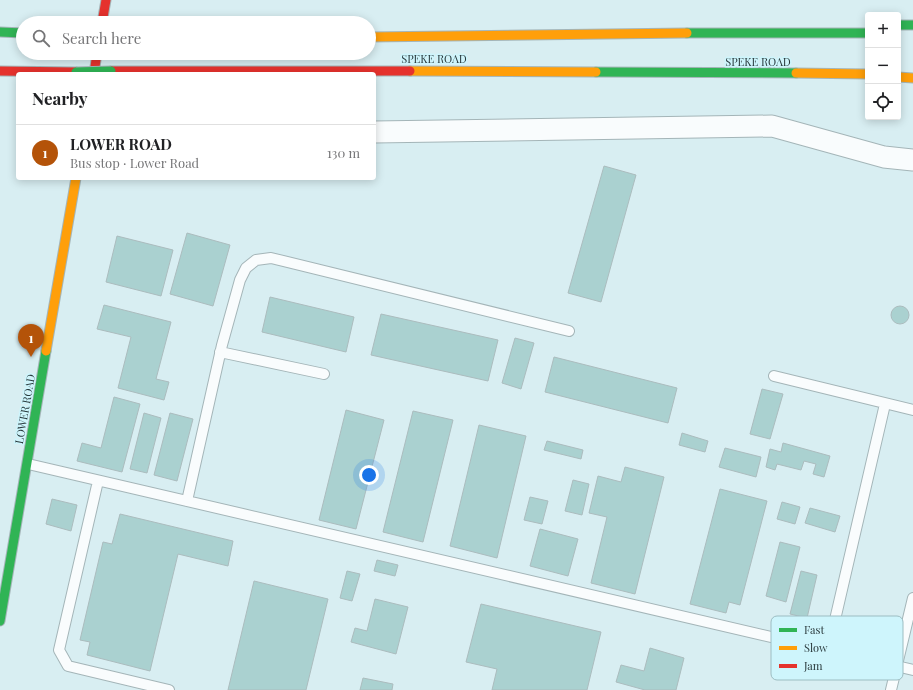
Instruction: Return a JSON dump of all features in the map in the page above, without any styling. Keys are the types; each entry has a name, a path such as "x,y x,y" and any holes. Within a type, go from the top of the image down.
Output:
{"main road":[{"path":"103,16 106,0"},
{"path":"901,25 913,25"},
{"path":"716,33 865,27"},
{"path":"0,32 16,33"},
{"name":"SPEKE ROAD","path":"376,37 716,33 865,33"},
{"path":"901,33 913,33"},
{"path":"94,72 96,60"},
{"name":"SPEKE ROAD","path":"0,71 469,71 865,75"},
{"path":"901,74 913,74"},
{"path":"901,77 913,78"},
{"name":"LOWER ROAD","path":"0,621 76,180"}],"street":[{"path":"376,132 772,126 884,157 913,160"}],"lane":[{"path":"187,501 220,352 240,280 246,268 256,260 271,258 569,331"},
{"path":"220,352 324,374"},
{"path":"774,376 913,410"},
{"path":"836,616 885,404"},
{"path":"28,464 771,637"},
{"path":"98,481 59,650 68,666 169,690"},
{"path":"903,640 913,598"},
{"path":"903,668 913,670"},
{"path":"891,690 894,680"}],"building":[{"path":"604,166 636,175 601,302 568,293"},
{"path":"187,233 230,245 213,306 170,294"},
{"path":"117,236 173,250 161,296 106,282"},
{"path":"270,297 354,317 346,352 262,332"},
{"path":"104,305 171,322 156,379 169,382 164,400 118,388 131,337 97,329"},
{"path":"896,306 904,306 909,311 907,322 904,324 896,324 891,319 891,311"},
{"path":"381,314 498,340 488,381 371,355"},
{"path":"515,338 534,343 521,389 502,383"},
{"path":"554,357 677,388 668,423 545,392"},
{"path":"762,389 783,394 770,439 750,434"},
{"path":"114,397 140,404 122,472 77,461 82,443 101,448"},
{"path":"346,410 384,420 356,529 319,520"},
{"path":"413,411 453,420 423,542 383,532"},
{"path":"144,413 161,418 147,473 130,469"},
{"path":"170,413 193,419 177,481 154,475"},
{"path":"479,425 526,436 497,558 450,546"},
{"path":"682,433 708,441 705,452 679,445"},
{"path":"547,441 583,450 581,459 544,450"},
{"path":"783,443 830,456 824,477 813,474 816,464 804,461 801,470 777,464 775,470 766,467 770,449 781,452"},
{"path":"725,448 761,457 756,477 719,467"},
{"path":"625,467 664,477 635,594 591,583 607,517 589,513 598,476 621,482"},
{"path":"573,480 589,484 582,515 565,511"},
{"path":"720,489 767,501 740,605 729,602 726,613 690,604"},
{"path":"530,497 548,501 542,524 524,520"},
{"path":"52,499 77,505 71,531 46,524"},
{"path":"782,502 800,507 795,524 777,519"},
{"path":"810,508 840,516 835,532 805,523"},
{"path":"120,514 233,541 228,566 178,554 150,671 87,655 90,642 80,640 103,542 112,544"},
{"path":"540,529 578,539 568,576 530,566"},
{"path":"780,542 800,547 786,602 766,596"},
{"path":"377,560 398,565 395,576 374,571"},
{"path":"347,571 360,574 352,601 340,598"},
{"path":"801,571 817,575 807,616 790,614"},
{"path":"254,581 328,599 306,690 228,690"},
{"path":"375,599 408,607 396,654 351,642 355,628 367,631"},
{"path":"481,604 601,632 587,690 492,690 497,669 466,662"},
{"path":"650,648 684,658 676,690 645,690 616,682 621,665 644,671"},
{"path":"363,678 393,684 392,690 360,690"}],"traffic: fast":[{"path":"901,25 913,25"},
{"path":"0,32 16,33"},
{"path":"687,33 865,33"},
{"path":"76,72 111,71"},
{"path":"596,72 796,73"},
{"path":"0,621 46,351"}],"traffic: slow":[{"path":"376,37 687,33"},
{"path":"410,71 596,72"},
{"path":"796,73 865,74"},
{"path":"901,77 913,78"},
{"path":"46,351 76,180"}],"traffic: jam":[{"path":"103,16 106,0"},
{"path":"94,72 96,60"},
{"path":"0,71 76,72"},
{"path":"111,71 410,71"}],"place":[{"name":"LOWER ROAD","path":"31,357"}]}
